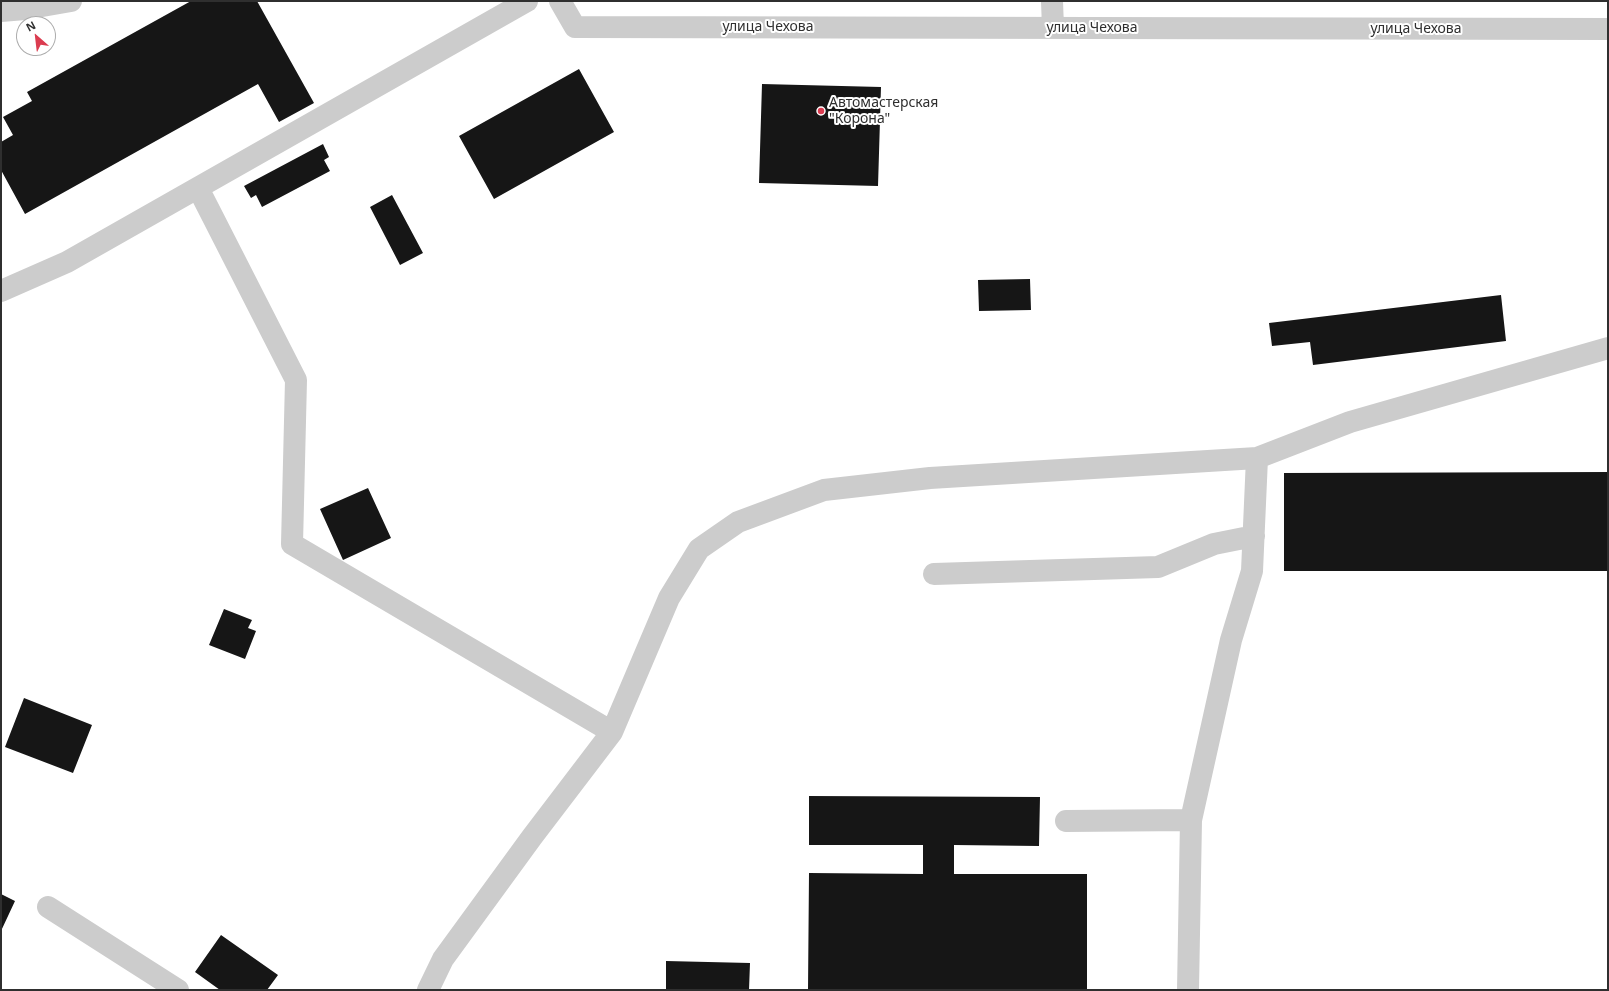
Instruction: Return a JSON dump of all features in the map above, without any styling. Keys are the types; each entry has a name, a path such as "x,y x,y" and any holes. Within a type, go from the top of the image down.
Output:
{"street":[{"path":"1,11 25,9 71,1"},
{"path":"1,291 67,262 527,1"},
{"name":"улица Чехова","path":"560,1 575,27 1608,30"},
{"path":"1052,1 1053,28"},
{"path":"198,188 296,380 292,544 612,732"},
{"path":"428,990 443,959 532,837 612,732 669,598 699,548 738,522 824,490 930,478 1257,458 1350,422 1608,348"},
{"path":"1188,990 1191,820 1231,640 1252,571 1257,458"},
{"path":"934,574 1158,567 1214,544 1254,536"},
{"path":"1066,821 1191,820"},
{"path":"48,907 178,990"}],"building":[{"path":"191,1 257,1 314,103 279,122 258,84 25,214 1,170 1,142 13,135 3,117 32,101 27,92"},
{"path":"579,69 614,132 494,199 459,136"},
{"name":"Автомастерская \"Корона\"","path":"762,84 881,87 878,186 759,183"},
{"path":"323,144 329,157 324,160 330,171 262,207 256,195 251,198 244,186"},
{"path":"392,195 423,253 400,265 370,207"},
{"path":"1030,279 1031,310 979,311 978,280"},
{"path":"1501,295 1506,341 1313,365 1310,342 1272,346 1269,323"},
{"path":"1608,472 1608,571 1284,571 1284,473"},
{"path":"368,488 391,538 343,560 320,509"},
{"path":"224,609 252,620 248,628 256,631 245,659 209,645"},
{"path":"24,698 92,725 73,773 5,747"},
{"path":"809,796 1040,797 1039,846 954,845 954,874 1087,874 1087,990 808,990 809,873 923,874 923,845 809,845"},
{"path":"1,894 15,901 1,931"},
{"path":"221,935 278,975 267,990 220,990 195,972"},
{"path":"666,961 750,963 749,990 666,990"}],"place":[{"name":"Автомастерская \"Корона\"","path":"821,111"}]}
